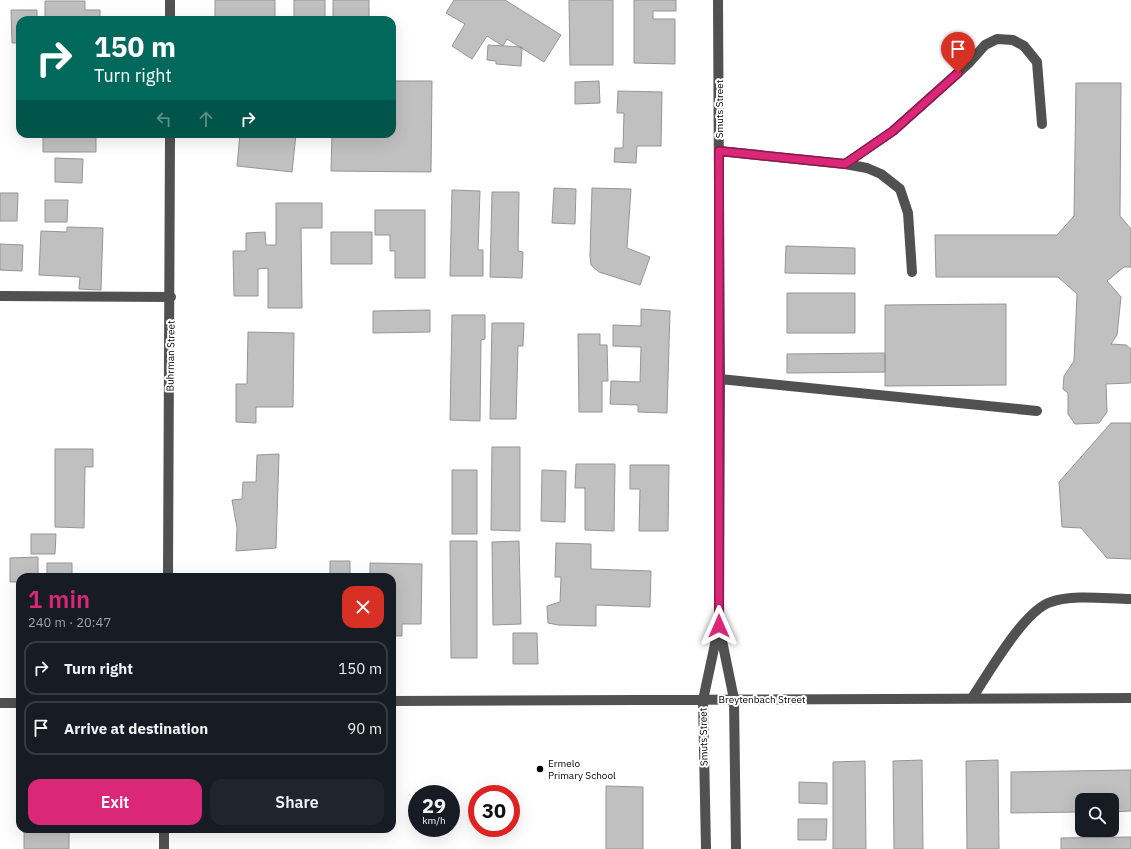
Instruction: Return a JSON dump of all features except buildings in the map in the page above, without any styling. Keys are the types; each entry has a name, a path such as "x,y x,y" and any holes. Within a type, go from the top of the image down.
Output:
{"street":[{"path":"170,0 170,16"},
{"name":"Smuts Street","path":"718,0 720,379 719,626 734,699 736,849"},
{"path":"845,164 893,131 969,63 985,45 997,39 1013,40 1024,46 1037,62 1042,124"},
{"name":"Buhrman Street","path":"168,573 171,297 170,138"},
{"path":"719,151 845,164 867,168 881,174 900,189 908,213 912,272"},
{"path":"0,296 171,297"},
{"path":"720,379 1037,411"},
{"path":"972,698 1026,620 1043,605 1064,599 1131,599"},
{"name":"Smuts Street","path":"706,849 703,700 719,626"},
{"name":"Breytenbach Street","path":"396,701 1131,698"},
{"path":"0,703 16,703"},
{"path":"164,833 164,849"}],"place":[{"name":"Ermelo Primary School","path":"540,769"}],"route":[{"path":"719,626 719,151 845,164 893,131 958,73"}]}
